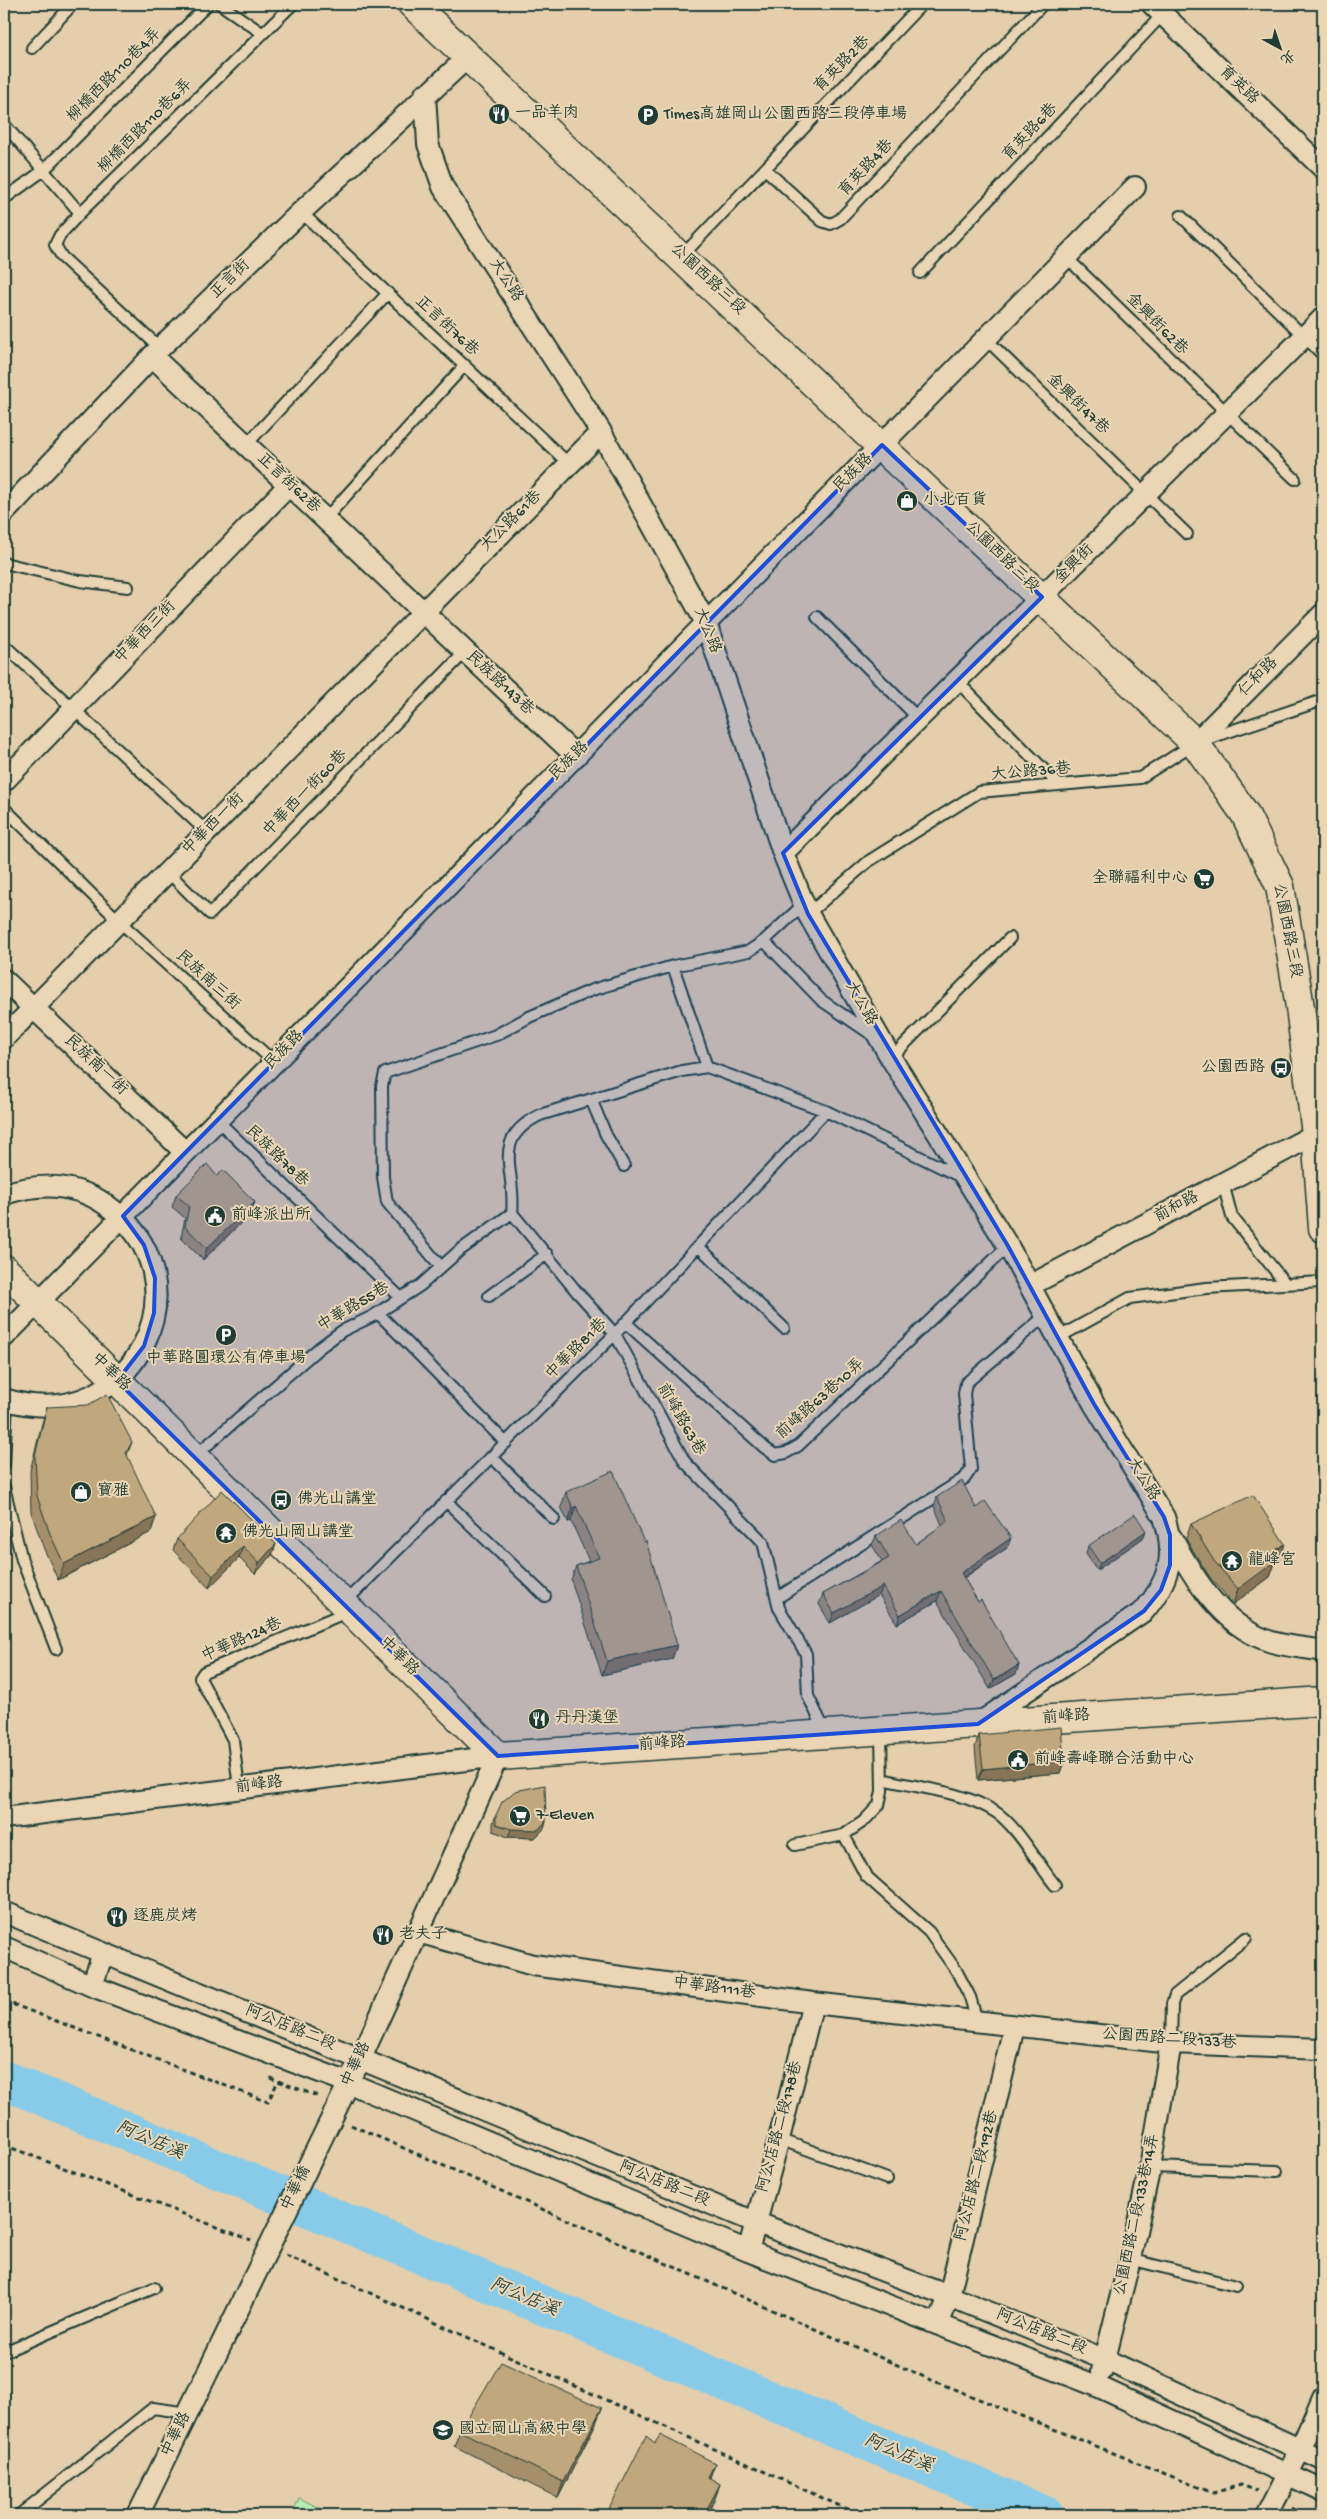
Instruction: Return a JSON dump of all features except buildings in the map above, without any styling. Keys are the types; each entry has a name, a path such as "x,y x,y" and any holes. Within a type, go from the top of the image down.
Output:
{"street":[{"name":"公園西路三段","path":"412,4 882,445 1195,743 1245,814 1280,886 1320,1132 1323,1228"},
{"name":"育英路","path":"1158,9 1323,168"},
{"name":"正言街","path":"4,513 156,352 425,94 468,56"},
{"name":"大公路","path":"425,94 428,144 443,187 601,432 706,623 783,854 806,909 886,1050 969,1180 1031,1285 1094,1404 1164,1517 1170,1535 1170,1565 1161,1590 1144,1612 978,1724"},
{"name":"民族路","path":"4,1337 1135,187"},
{"name":"金興街","path":"783,854 1323,318"},
{"name":"正言街62巷","path":"156,352 246,445 423,612"},
{"name":"大公路61巷","path":"423,612 601,432"},
{"name":"中華西三街","path":"4,781 289,485"},
{"name":"民族路143巷","path":"423,612 576,756"},
{"name":"中華西一街","path":"4,1038 423,612"},
{"name":"仁和路","path":"1195,743 1323,614"},
{"name":"民族南一街","path":"4,980 185,1152"},
{"name":"前和路","path":"1031,1285 1320,1132"},
{"path":"4,1194 27,1186 61,1186 94,1197 122,1216 144,1245 154,1278 154,1313 144,1346 117,1380 95,1395 62,1406 27,1406 5,1399"},
{"name":"中華路","path":"4,1269 498,1756 361,2058 329,2124"},
{"path":"1170,1535 1194,1577 1238,1628 1267,1641 1323,1650"},
{"name":"前峰路","path":"4,1818 498,1756 1323,1701"},
{"name":"阿公店路二段","path":"4,1912 756,2222 949,2296 1106,2360 1323,2460"},
{"name":"中華路111巷","path":"418,1932 533,1965 813,2003 1014,2027"},
{"name":"阿公店路二段","path":"4,1947 92,1986 349,2083 748,2252 938,2323 1097,2386 1323,2491"},
{"path":"92,1986 103,1954"},
{"name":"阿公店路二段178巷","path":"748,2252 813,2003"},
{"name":"公園西路二段133巷","path":"1014,2027 1171,2043 1323,2049"},
{"name":"阿公店路二段192巷","path":"938,2323 949,2296 1014,2027"},
{"name":"公園西路二段133巷14弄","path":"1097,2386 1106,2360 1150,2167 1171,2043"},
{"name":"中華橋","path":"269,2247 329,2124"},
{"path":"545,2165 555,2140"},
{"name":"中華路","path":"138,2515 269,2247"},
{"path":"1274,2505 1323,2397"}],"lane":[{"path":"32,48 73,4"},
{"name":"柳橋西路110巷4弄","path":"4,199 44,170 208,4"},
{"path":"220,4 262,33"},
{"name":"柳橋西路110巷6弄","path":"156,352 62,257 55,245 60,235 80,213 293,4"},
{"name":"育英路2巷","path":"681,256 922,4"},
{"name":"育英路4巷","path":"765,169 822,221 831,224 840,219 1044,4"},
{"name":"育英路6巷","path":"920,273 1158,9"},
{"path":"4,124 80,213"},
{"name":"正言街76巷","path":"301,212 569,464"},
{"path":"1181,216 1323,354"},
{"name":"金興街62巷","path":"1066,257 1226,415 1294,479"},
{"path":"246,445 388,293"},
{"name":"金興街47巷","path":"986,339 1187,534"},
{"path":"325,519 465,365"},
{"path":"4,563 80,581 128,586"},
{"path":"817,617 919,719"},
{"path":"4,645 207,832"},
{"name":"中華西一街60巷","path":"168,872 210,914 465,652"},
{"path":"957,682 1059,785"},
{"name":"大公路36巷","path":"441,1267 387,1202 383,1177 382,1086 385,1073 496,1036 530,1018 592,990 673,966 749,951 869,861 979,792 1140,778 1195,743 1323,700"},
{"name":"民族南三街","path":"4,808 119,921 274,1062"},
{"path":"764,941 821,1000 886,1050 1010,938"},
{"path":"673,966 707,1067"},
{"path":"512,1213 507,1153 511,1141 528,1121 682,1071 707,1067 826,1111 969,1180"},
{"path":"591,1099 606,1135 624,1166"},
{"name":"中華路81巷","path":"347,1607 446,1501 626,1323 826,1111"},
{"name":"民族路78巷","path":"217,1120 401,1298"},
{"path":"1223,1183 1232,1217 1285,1284"},
{"name":"中華路55巷","path":"195,1457 318,1348 342,1331 378,1313 401,1298 436,1273 460,1250 512,1213"},
{"name":"前峰路63巷","path":"512,1213 615,1334 685,1462 763,1542 779,1608 806,1654 808,1696 827,1734"},
{"path":"698,1246 784,1328"},
{"name":"前峰路63巷10弄","path":"626,1323 765,1448 775,1455 786,1453 798,1446 1008,1246"},
{"path":"489,1296 547,1254"},
{"path":"1059,1337 1130,1298 1206,1288 1323,1282"},
{"path":"378,1313 506,1443"},
{"path":"777,1598 965,1478 971,1469 964,1394 966,1383 974,1374 1046,1315"},
{"path":"4,1465 5,1399"},
{"path":"492,1457 554,1519"},
{"path":"4,1487 22,1560 56,1649"},
{"path":"446,1501 545,1596"},
{"name":"中華路124巷","path":"240,1788 233,1740 200,1678 204,1672 347,1607"},
{"path":"795,1845 844,1835 864,1821 879,1805 882,1779 881,1730"},
{"path":"882,1779 964,1798 994,1811 1010,1826 1055,1885"},
{"path":"844,1835 866,1876 929,1932 951,1962 970,1997 977,2022"},
{"path":"1171,2043 1172,2004 1175,1995 1246,1938"},
{"path":"779,2139 887,2179"},
{"path":"1150,2167 1277,2171"},
{"path":"1130,2259 1236,2286"},
{"path":"4,2352 154,2288"},
{"path":"19,2515 153,2408 188,2413"}],"path":[{"path":"4,2001 268,2102 278,2081"},
{"path":"329,2124 939,2383 1213,2493 1241,2484 1274,2505 1307,2515"},
{"path":"4,2145 269,2247 860,2515"}],"highlighted area":[{"path":"882,445 1042,597 783,853 808,914 1008,1246 1094,1404 1164,1517 1170,1535 1170,1565 1161,1590 1144,1611 978,1724 498,1756 117,1381 144,1346 154,1313 155,1278 144,1245 123,1216"}],"green space":[{"path":"299,2498 334,2515 292,2515"}],"waterway":[{"name":"阿公店溪","path":"4,2080 1044,2515"}],"place":[{"name":"一品羊肉","path":"499,114"},
{"name":"Times高雄岡山公園西路三段停車場","path":"648,115"},
{"name":"小北百貨","path":"907,501"},
{"name":"全聯福利中心","path":"1204,879"},
{"name":"公園西路","path":"1281,1068"},
{"name":"前峰派出所","path":"215,1216"},
{"name":"中華路圓環公有停車場","path":"226,1335"},
{"name":"寶雅","path":"81,1492"},
{"name":"佛光山講堂","path":"281,1500"},
{"name":"佛光山岡山講堂","path":"226,1533"},
{"name":"龍峰宮","path":"1232,1561"},
{"name":"丹丹漢堡","path":"539,1719"},
{"name":"前峰壽峰聯合活動中心","path":"1018,1760"},
{"name":"7-Eleven","path":"520,1816"},
{"name":"逐鹿炭烤","path":"117,1917"},
{"name":"老夫子","path":"383,1935"},
{"name":"國立岡山高級中學","path":"443,2430"}]}
